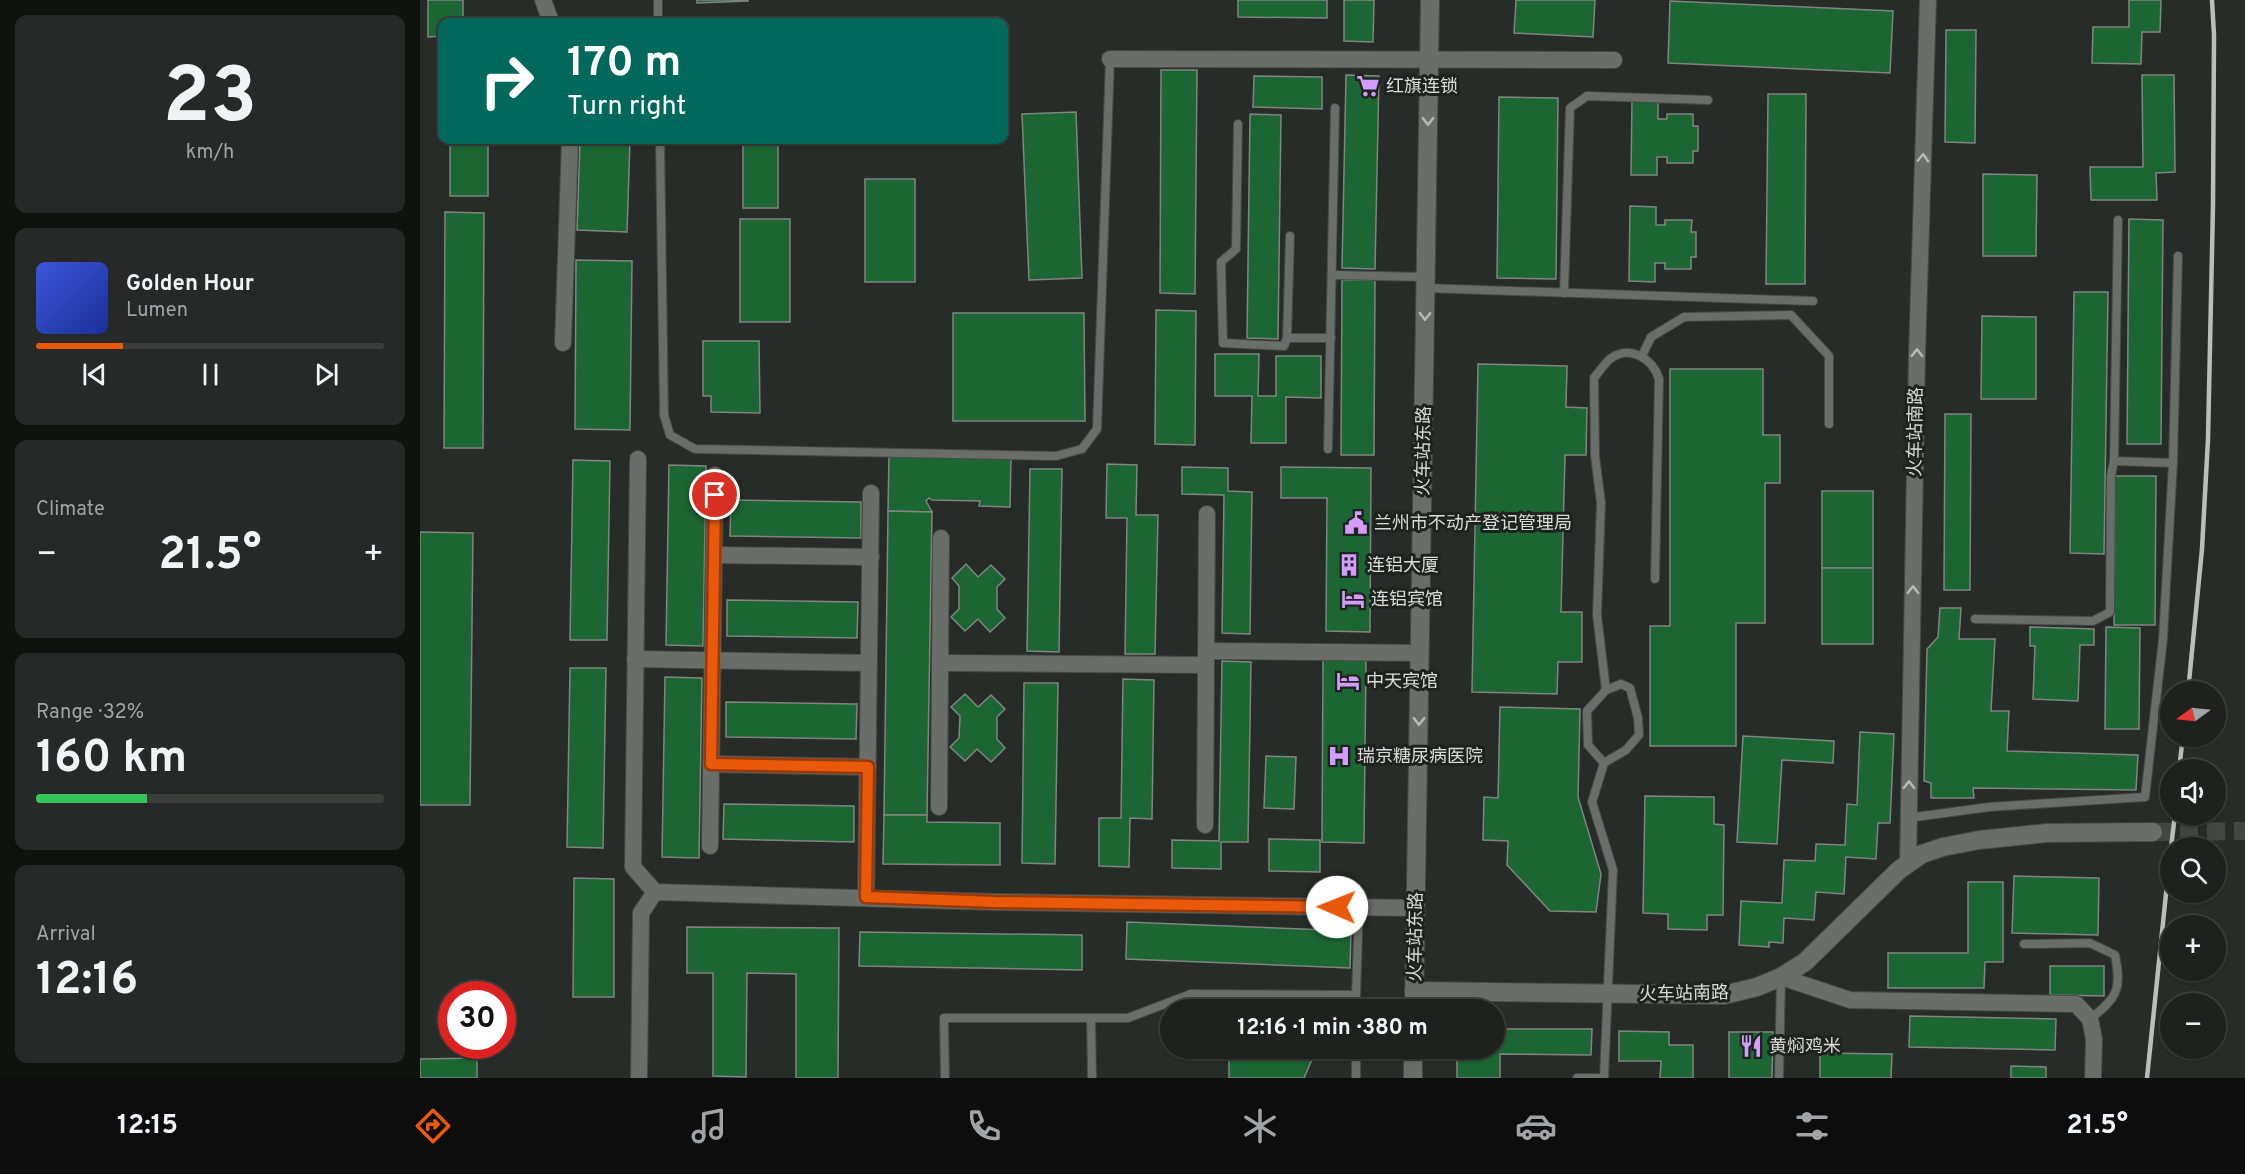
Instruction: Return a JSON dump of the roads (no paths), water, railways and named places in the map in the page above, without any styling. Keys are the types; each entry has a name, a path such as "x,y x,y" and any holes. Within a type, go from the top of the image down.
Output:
{"main road":[{"name":"火车站东路","path":"1414,999 1430,0"},
{"name":"火车站南路","path":"1414,991 1724,995 1757,987 1805,962 1899,870 1922,854 1979,840 2047,833 2153,832"},
{"path":"1413,1059 1413,1078"}],"street":[{"path":"543,0 550,18"},
{"name":"火车站南路","path":"1908,864 1917,354 1928,0"},
{"path":"1110,58 1614,60"},
{"path":"563,343 570,144"},
{"path":"638,459 633,867 655,892 995,902 1416,908"},
{"path":"710,846 715,475"},
{"path":"866,897 871,493"},
{"path":"1204,825 1207,514"},
{"path":"939,807 941,538"},
{"path":"714,555 871,557"},
{"path":"940,663 1420,653"},
{"path":"635,659 869,663"},
{"path":"711,764 868,767"},
{"path":"639,1078 641,913 655,892"},
{"path":"1780,977 1850,1000 2076,1004 2090,1019 2094,1039 2093,1078"}],"lane":[{"path":"658,0 658,18"},
{"path":"660,144 664,415 670,435 695,449 1056,456 1082,449 1097,429 1110,58"},
{"path":"1564,293 1570,108 1587,96 1708,100"},
{"path":"1328,449 1335,108"},
{"path":"1238,124 1236,249 1221,262 1223,343 1284,346 1287,338 1290,236"},
{"path":"1975,619 2093,621 2110,612 2118,220"},
{"path":"1908,818 1989,807 2145,797 2163,639 2173,463 2178,256"},
{"path":"1332,275 1564,293 1813,301"},
{"path":"1642,356 1651,337 1684,317 1791,315 1829,356 1829,424"},
{"path":"1287,338 1331,338"},
{"path":"1606,690 1597,615 1601,503 1595,456 1594,378 1610,359 1624,352 1642,356 1655,367 1659,379 1654,579"},
{"path":"2114,461 2173,463"},
{"path":"1577,1078 1605,1078 1613,870 1592,802 1604,763 1626,750 1639,735 1638,717 1630,688 1621,684 1606,690 1587,711 1588,745 1604,763"},
{"path":"1356,999 1359,907"},
{"path":"2024,945 2090,943 2115,955 2118,972 2117,993 2090,1019"},
{"path":"1779,1078 1780,977"},
{"path":"945,1078 944,1018 1128,1018 1191,994 1356,995"},
{"path":"1091,1018 1092,1078"},
{"path":"1356,1059 1356,1078"}],"tunnel":[{"path":"2153,832 2245,831"}],"railway":[{"path":"2189,681 2202,549 2208,439 2213,205 2214,35 2212,0"},
{"path":"2180,759 2182,747"},
{"path":"2172,837 2174,825"},
{"path":"2147,1078 2165,903"}],"place":[{"name":"红旗连锁","path":"1368,86"},
{"name":"兰州市不动产登记管理局","path":"1356,523"},
{"name":"连铝大厦","path":"1349,565"},
{"name":"连铝宾馆","path":"1353,599"},
{"name":"中天宾馆","path":"1348,681"},
{"name":"瑞京糖尿病医院","path":"1339,756"},
{"name":"黄焖鸡米","path":"1751,1046"}]}
